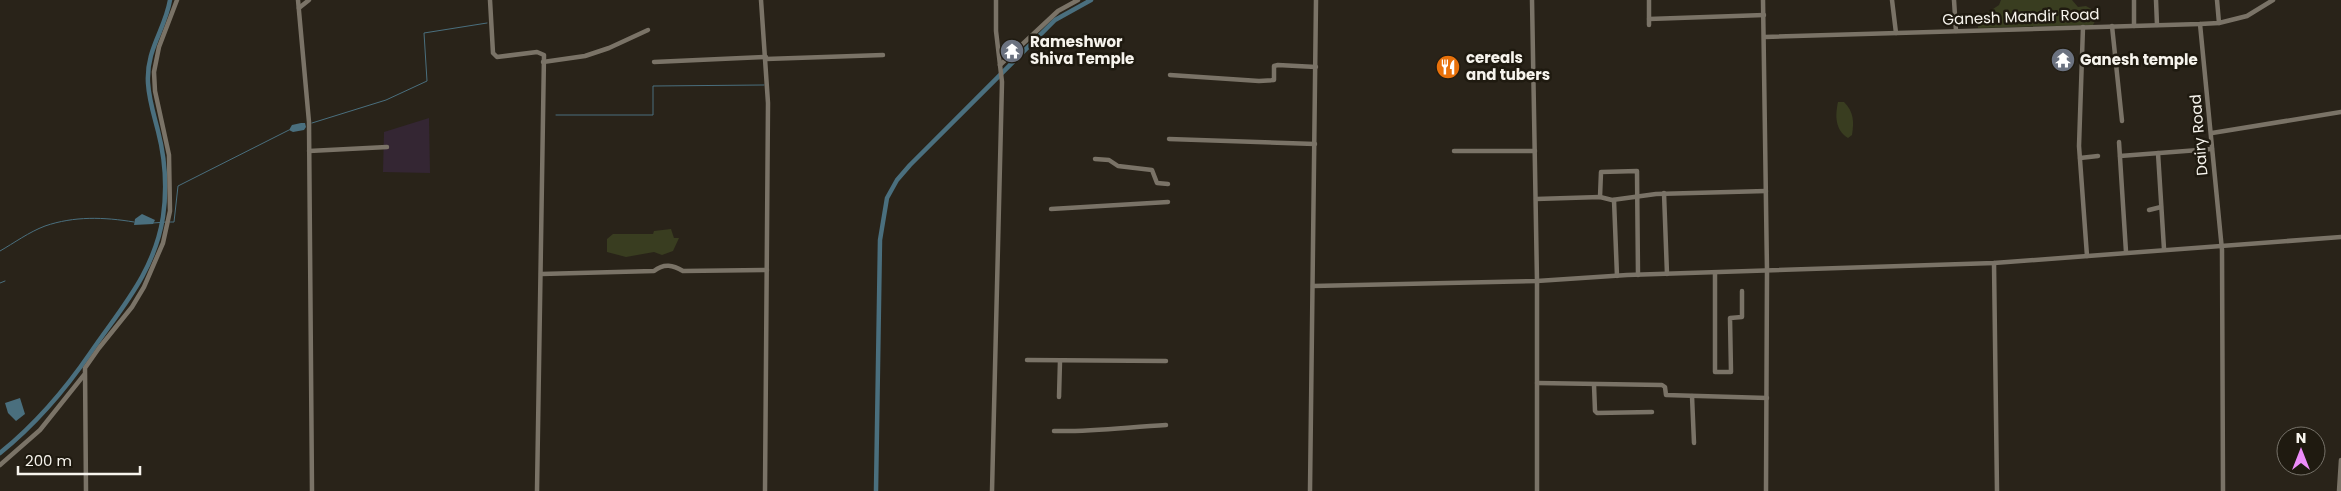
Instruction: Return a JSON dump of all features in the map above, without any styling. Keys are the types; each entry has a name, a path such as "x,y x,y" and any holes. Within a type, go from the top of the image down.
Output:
{"street":[{"path":"0,465 40,430 84,374 98,348 132,307 144,287 163,243 171,191 169,155 155,91 154,72 159,47 177,0"},
{"path":"298,0 309,122 312,491"},
{"path":"299,8 309,0"},
{"path":"490,0 493,53 500,58 537,52 544,55 537,491"},
{"path":"761,0 766,58 765,491"},
{"path":"992,491 1002,82 996,31 996,0"},
{"path":"1000,68 1058,11 1078,0"},
{"path":"1310,491 1316,0"},
{"path":"1532,0 1537,280 1537,491"},
{"path":"1649,0 1649,26"},
{"path":"1763,0 1767,271 1766,491"},
{"path":"1892,0 1896,33"},
{"path":"1954,0 1956,31"},
{"path":"2134,0 2134,26"},
{"path":"2156,0 2157,25"},
{"path":"2217,0 2219,23"},
{"path":"2260,0 2260,7"},
{"name":"Ganesh Mandir Road","path":"1765,37 2219,23 2247,16 2273,0"},
{"path":"1649,19 1764,15"},
{"name":"Dairy Road","path":"2200,24 2212,133 2221,245 2223,491"},
{"path":"2112,26 2122,121"},
{"path":"2082,27 2080,158 2086,256"},
{"path":"544,62 585,56 609,48 648,30"},
{"path":"654,62 883,55"},
{"path":"1170,75 1259,81 1274,80 1274,66 1278,65 1316,67"},
{"path":"2212,133 2341,112"},
{"path":"1169,139 1315,144"},
{"path":"2119,142 2126,252"},
{"path":"309,151 387,147"},
{"path":"2120,156 2212,148"},
{"path":"1454,151 1535,151"},
{"path":"2158,153 2164,249"},
{"path":"2080,158 2098,156"},
{"path":"1095,159 1109,160 1118,166 1152,170 1157,183 1168,184"},
{"path":"1600,197 1601,172 1637,171 1638,275"},
{"path":"1536,199 1600,197 1614,200 1664,193 1766,191"},
{"path":"1664,193 1666,274"},
{"path":"1614,200 1617,276"},
{"path":"1051,209 1168,202"},
{"path":"2149,210 2162,207"},
{"path":"1313,286 1537,280 1994,263 2341,237"},
{"path":"1994,263 1997,491"},
{"path":"541,274 654,272 660,266 674,266 683,271 766,270"},
{"path":"1715,273 1716,372 1731,372 1730,318 1742,317 1742,291"},
{"path":"1027,360 1166,361"},
{"path":"1059,397 1060,361"},
{"path":"84,374 86,491"},
{"path":"1537,383 1594,385 1662,384 1666,387 1666,395 1767,398"},
{"path":"1594,385 1595,411 1597,414 1652,412"},
{"path":"1692,396 1694,443"},
{"path":"1054,431 1102,431 1127,427 1166,425"},
{"path":"2339,491 2341,460"}],"shaded area":[{"path":"429,118 430,173 383,172 384,132"}],"green space":[{"path":"2001,0 2072,0 2078,7 2086,6 2093,10 2096,19 2093,25 1978,28 1978,19 1999,5"},
{"path":"1838,102 1844,102 1851,113 1853,121 1852,135 1848,138 1838,127 1836,112"},
{"path":"671,229 674,238 679,238 673,251 662,255 654,252 626,257 607,252 607,239 613,234 653,234 654,231"}],"water":[{"path":"305,123 306,127 304,130 293,132 289,130 292,125"},
{"path":"142,214 155,220 153,224 134,225 135,219"},
{"path":"20,398 25,414 16,421 8,413 5,403"}],"waterway":[{"path":"0,453 38,418 71,380 125,305 152,256 159,237 163,217 165,174 160,141 149,95 148,71 170,0"},
{"path":"876,491 880,240 887,198 897,180 910,165 1055,20 1091,0"},
{"path":"312,123 386,100 427,81 424,33 487,23"},
{"path":"556,115 653,115 653,86 764,85"},
{"path":"170,222 174,222 178,186 289,130"},
{"path":"0,251 33,231 67,220 89,218 134,222"},
{"path":"153,223 166,222"},
{"path":"0,283 5,281"}],"place":[{"name":"Rameshwor Shiva Temple","path":"1012,51"},
{"name":"Ganesh temple","path":"2063,60"},
{"name":"cereals and tubers","path":"1448,67"}]}
